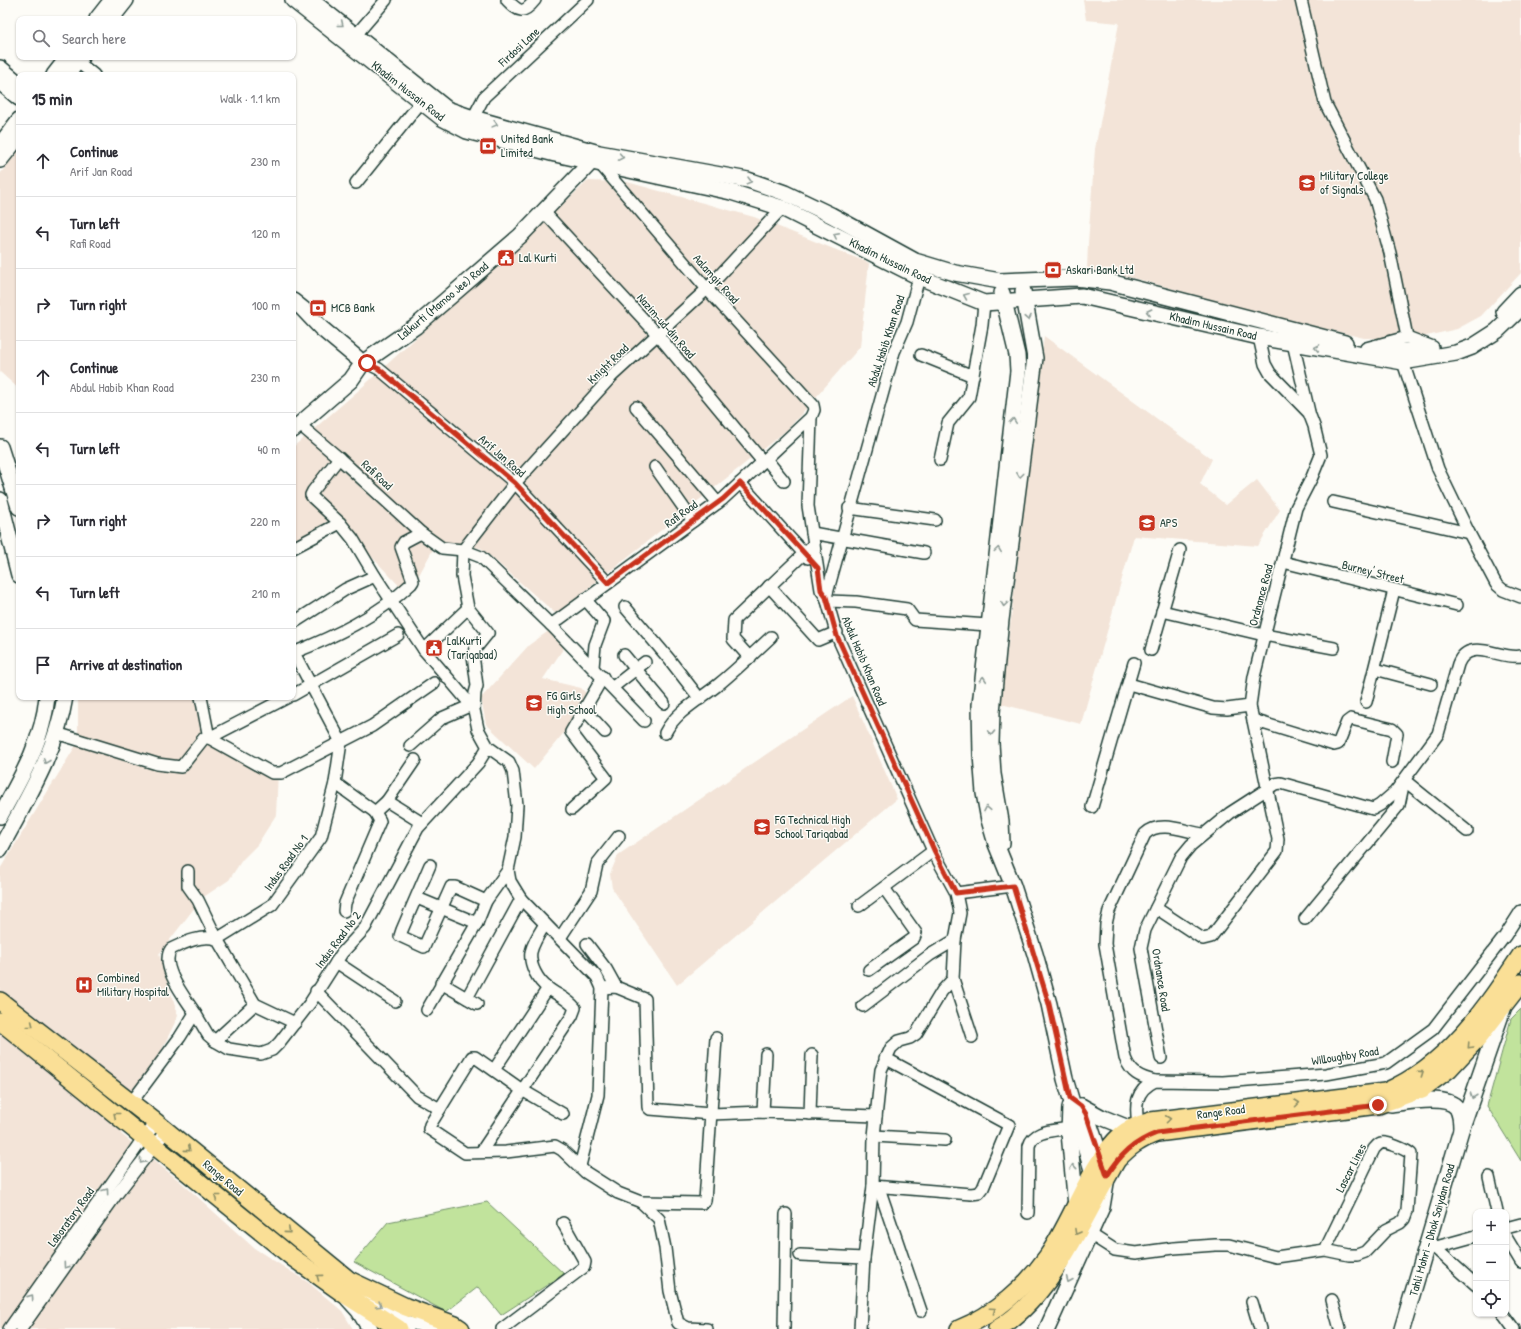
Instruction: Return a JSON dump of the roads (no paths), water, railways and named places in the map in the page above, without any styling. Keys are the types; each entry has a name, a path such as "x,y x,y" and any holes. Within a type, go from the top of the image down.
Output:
{"main road":[{"path":"99,16 112,0"},
{"path":"113,16 126,0"},
{"name":"Khadim Hussain Road","path":"293,0 442,118 468,131 596,159 731,192 782,208 919,277 984,303 1082,296 1259,337 1403,362 1456,353 1472,347 1497,331 1521,308"},
{"name":"Khadim Hussain Road","path":"310,0 446,108 596,159 748,180 784,193 831,215 915,261 955,273 1000,281 1076,278 1110,282 1366,348 1403,351 1454,345 1479,333 1505,311 1521,294"},
{"path":"58,72 74,60"},
{"path":"68,72 74,60"},
{"path":"0,68 16,81"},
{"path":"0,82 16,95"},
{"path":"0,146 16,124"},
{"path":"0,160 16,140"},
{"name":"Lalkurti (Mamoo Jee) Road","path":"296,428 351,380 363,362 416,326 520,236 596,159"},
{"path":"1002,860 1001,821 993,774 991,744 992,712 1001,620 1035,358 1021,280"},
{"path":"1000,281 1016,352 1018,371 1002,524 988,625 980,705 981,755 984,793 990,820 1002,860 1013,886 1049,1004 1076,1102 1101,1180 1102,1207 1047,1329"},
{"path":"296,304 321,328 363,362"},
{"path":"296,315 321,328"},
{"path":"1016,352 1034,352"},
{"path":"0,447 16,498"},
{"path":"0,500 16,562"},
{"path":"0,816 33,752 45,716 46,700"},
{"path":"0,849 46,762 62,716 64,700"},
{"name":"Range Road","path":"959,1329 987,1314 1020,1289 1048,1256 1076,1206 1101,1180 1102,1160 1121,1135 1134,1127 1150,1121 1386,1092 1401,1086 1431,1067 1445,1054 1493,998 1521,956"},
{"path":"1378,1105 1422,1089 1435,1081 1464,1054 1521,984"},
{"name":"Range Road","path":"0,1001 162,1127 346,1287 456,1325 461,1329"},
{"name":"Tahli Mohri - Dhok Saiydan Road","path":"1402,1329 1431,1249 1461,1130 1504,1006"},
{"path":"0,1021 292,1257 346,1287 400,1327"},
{"path":"997,1329 1020,1313 1034,1298 1062,1258 1101,1180 1129,1148 1143,1138 1157,1133 1378,1105 1434,1100 1447,1101 1456,1107 1460,1115 1461,1130"},
{"path":"1076,1102 1107,1120 1134,1127"},
{"path":"1076,1102 1069,1128 1076,1206"},
{"path":"1076,1102 1086,1114 1102,1160"},
{"path":"346,1287 370,1329"}],"street":[{"path":"355,36 386,0"},
{"path":"507,0 517,9 523,10 528,8 535,0"},
{"name":"Firdosi Lane","path":"473,118 484,97 588,0"},
{"path":"1301,0 1325,103 1375,199 1390,253 1407,337"},
{"path":"76,60 90,72"},
{"path":"356,183 421,102"},
{"name":"Aalamgir Road","path":"596,159 707,289 813,405 812,414"},
{"name":"Knight Road","path":"463,550 515,483 612,376 707,289 782,208"},
{"name":"Nazim-ud-din Road","path":"544,212 658,335 764,460 784,481"},
{"name":"Abdul Habib Khan Road","path":"919,277 907,322 894,352 849,508 826,599 837,632 934,850 956,893 960,913 955,940 953,979"},
{"path":"940,460 945,430 952,417 966,402 973,376 982,325 984,303"},
{"name":"Ordnance Road","path":"1259,337 1265,364 1270,373 1309,413"},
{"path":"1366,348 1407,337 1435,348"},
{"name":"Ordnance Road","path":"1156,908 1203,939 1211,937 1215,934 1277,852 1278,840 1250,706 1254,677 1296,508 1312,477 1321,455 1314,426 1309,413 1293,343"},
{"path":"921,355 973,376"},
{"name":"Arif Jan Road","path":"363,362 379,369 515,483 608,583"},
{"path":"1403,362 1438,469 1468,533 1496,584 1502,590 1521,597"},
{"path":"636,407 718,503"},
{"path":"812,414 808,506 821,590 826,599 907,609 915,620 988,625"},
{"name":"Rafi Road","path":"551,625 718,503 812,414"},
{"name":"Rafi Road","path":"296,428 339,458 421,533 442,548 463,550 481,557 613,687 644,721"},
{"path":"339,458 311,495 340,523 353,539 375,576 424,650 472,705 478,729 488,747 509,762 513,771 517,805 515,837 508,870 510,881 521,899 597,977 602,988 598,1095 580,1166"},
{"path":"655,468 693,520"},
{"path":"740,483 818,568"},
{"path":"1333,502 1468,533"},
{"path":"849,508 935,520"},
{"path":"296,546 340,523"},
{"path":"296,651 332,638 392,602 413,583 401,547 402,544 421,533"},
{"path":"813,538 841,538 924,553"},
{"path":"750,658 733,639 734,620 804,553 813,538"},
{"path":"463,550 462,576 468,608 488,633 474,649 472,655 477,686 472,705"},
{"path":"1151,650 1180,550"},
{"name":"Burney' Street","path":"1283,562 1456,605"},
{"path":"296,620 346,589 375,576"},
{"path":"769,586 818,640 837,632"},
{"path":"1366,702 1376,668 1394,590"},
{"path":"586,599 604,621 595,645 593,667"},
{"path":"625,607 669,659 700,699"},
{"path":"424,650 468,608"},
{"path":"1162,611 1264,635 1334,648"},
{"path":"296,693 398,635"},
{"path":"665,733 670,724 750,658 771,636"},
{"path":"1267,790 1275,784 1281,783 1373,809 1385,801 1404,780 1438,734 1458,664 1464,654 1478,649 1508,657 1521,656"},
{"path":"624,655 664,703"},
{"path":"296,657 341,742"},
{"path":"613,687 645,662"},
{"path":"1092,807 1134,663"},
{"path":"1376,668 1432,684"},
{"path":"572,809 606,778 571,732 585,710 602,677"},
{"path":"202,700 209,738 272,773 280,773 372,726 434,683"},
{"path":"1129,684 1213,708 1227,709 1250,706"},
{"path":"56,733 157,764 182,767 204,738 209,738 282,700"},
{"path":"410,746 442,718 472,705"},
{"path":"585,710 605,732"},
{"path":"1253,720 1334,745 1338,744 1347,722 1351,719 1392,729 1397,734 1392,762"},
{"name":"Indus Road No 1","path":"217,939 272,905 321,837 335,783 341,742"},
{"name":"Indus Road No 2","path":"195,1013 208,1034 215,1041 229,1049 261,1054 272,1050 310,1003 316,991 336,962 366,928 422,823 478,763 488,747"},
{"path":"0,805 24,760 33,752"},
{"path":"375,812 387,801 415,760"},
{"path":"1404,780 1467,832"},
{"path":"1305,919 1399,805 1404,780"},
{"path":"335,783 375,812 380,821 344,911"},
{"name":"Ordnance Road","path":"1161,1058 1141,948 1145,930 1181,857 1202,834 1230,813 1267,790"},
{"path":"387,801 422,823"},
{"name":"Willoughby Road","path":"1202,834 1170,828 1156,827 1150,829 1145,834 1112,905 1106,924 1105,944 1125,1058 1133,1073 1155,1081 1223,1082 1326,1074 1386,1063 1433,1029 1505,936 1521,911"},
{"path":"560,938 591,891 597,864 619,836"},
{"path":"859,906 934,850"},
{"path":"430,865 400,936 420,947 424,947 451,887 455,887 486,901"},
{"path":"427,1010 477,922 486,901 508,870"},
{"path":"188,871 188,886 198,900 217,939 255,1004 295,1023"},
{"path":"956,893 1013,886"},
{"path":"869,970 914,938 916,933 884,888"},
{"path":"417,898 477,922"},
{"path":"441,983 472,1001 521,899"},
{"path":"480,1152 572,1016 575,1008 570,1002 548,988 539,979 533,966 531,952 545,924"},
{"path":"131,1103 180,1038 195,1013 180,991 174,979 170,969 168,953 179,944 197,938 209,937 217,939"},
{"path":"863,1006 930,955 955,940"},
{"path":"587,944 606,969 616,987"},
{"path":"336,962 395,1001"},
{"path":"860,1329 864,1258 876,1187 874,1136 881,1070 885,1058 891,1048 899,1041 913,1036 942,991 953,979 972,1037"},
{"path":"602,988 616,987 645,999 648,1107 652,1109 711,1114 763,1112 876,1116"},
{"path":"494,1070 548,988"},
{"path":"316,991 417,1096 440,1109"},
{"path":"215,1041 255,1004"},
{"path":"563,1114 522,1090 475,1057 472,1057 429,1129 465,1153 555,1146 580,1166 585,1172 618,1193 641,1202 702,1203 706,1201 716,1038"},
{"path":"763,1112 766,1054"},
{"path":"810,1114 812,1055"},
{"path":"876,1187 971,1194 979,1193 983,1188 1009,1125 885,1058"},
{"path":"1134,1127 1135,1110 1138,1097 1146,1086 1155,1081"},
{"name":"Laboratory Road","path":"9,1329 149,1141 162,1127"},
{"path":"1028,1213 1030,1139 1037,1134 1069,1128"},
{"path":"874,1136 945,1140"},
{"name":"Laboratory Road","path":"21,1329 116,1195 149,1141"},
{"name":"Lascar Lines","path":"1090,1234 1115,1250 1136,1253 1215,1245 1229,1245 1276,1257 1325,1250 1349,1255 1365,1252 1386,1230 1400,1223 1404,1219 1406,1212 1411,1154 1408,1151 1384,1142 1380,1143 1374,1149 1325,1250"},
{"path":"1490,1177 1496,1209"},
{"path":"876,1187 921,1312"},
{"path":"641,1202 659,1219 665,1248 670,1291 678,1323 688,1328 707,1329"},
{"path":"784,1329 786,1214"},
{"path":"502,1329 584,1267 585,1262 563,1223"},
{"path":"1509,1227 1521,1224"},
{"path":"1431,1249 1473,1237"},
{"path":"1509,1242 1521,1262"},
{"path":"1431,1249 1473,1283"},
{"path":"800,1255 864,1258"},
{"path":"1332,1300 1340,1329"},
{"path":"1252,1302 1260,1329"},
{"path":"1505,1317 1514,1329"},
{"path":"400,1327 434,1329"}],"place":[{"name":"United Bank Limited","path":"488,146"},
{"name":"Military College of Signals","path":"1307,183"},
{"name":"Lal Kurti","path":"506,258"},
{"name":"Askari Bank Ltd","path":"1053,270"},
{"name":"MCB Bank","path":"318,308"},
{"name":"APS","path":"1147,523"},
{"name":"LalKurti (Tariqabad)","path":"434,648"},
{"name":"FG Girls High School","path":"534,703"},
{"name":"FG Technical High School Tariqabad","path":"762,827"},
{"name":"Combined Military Hospital","path":"84,985"}]}
